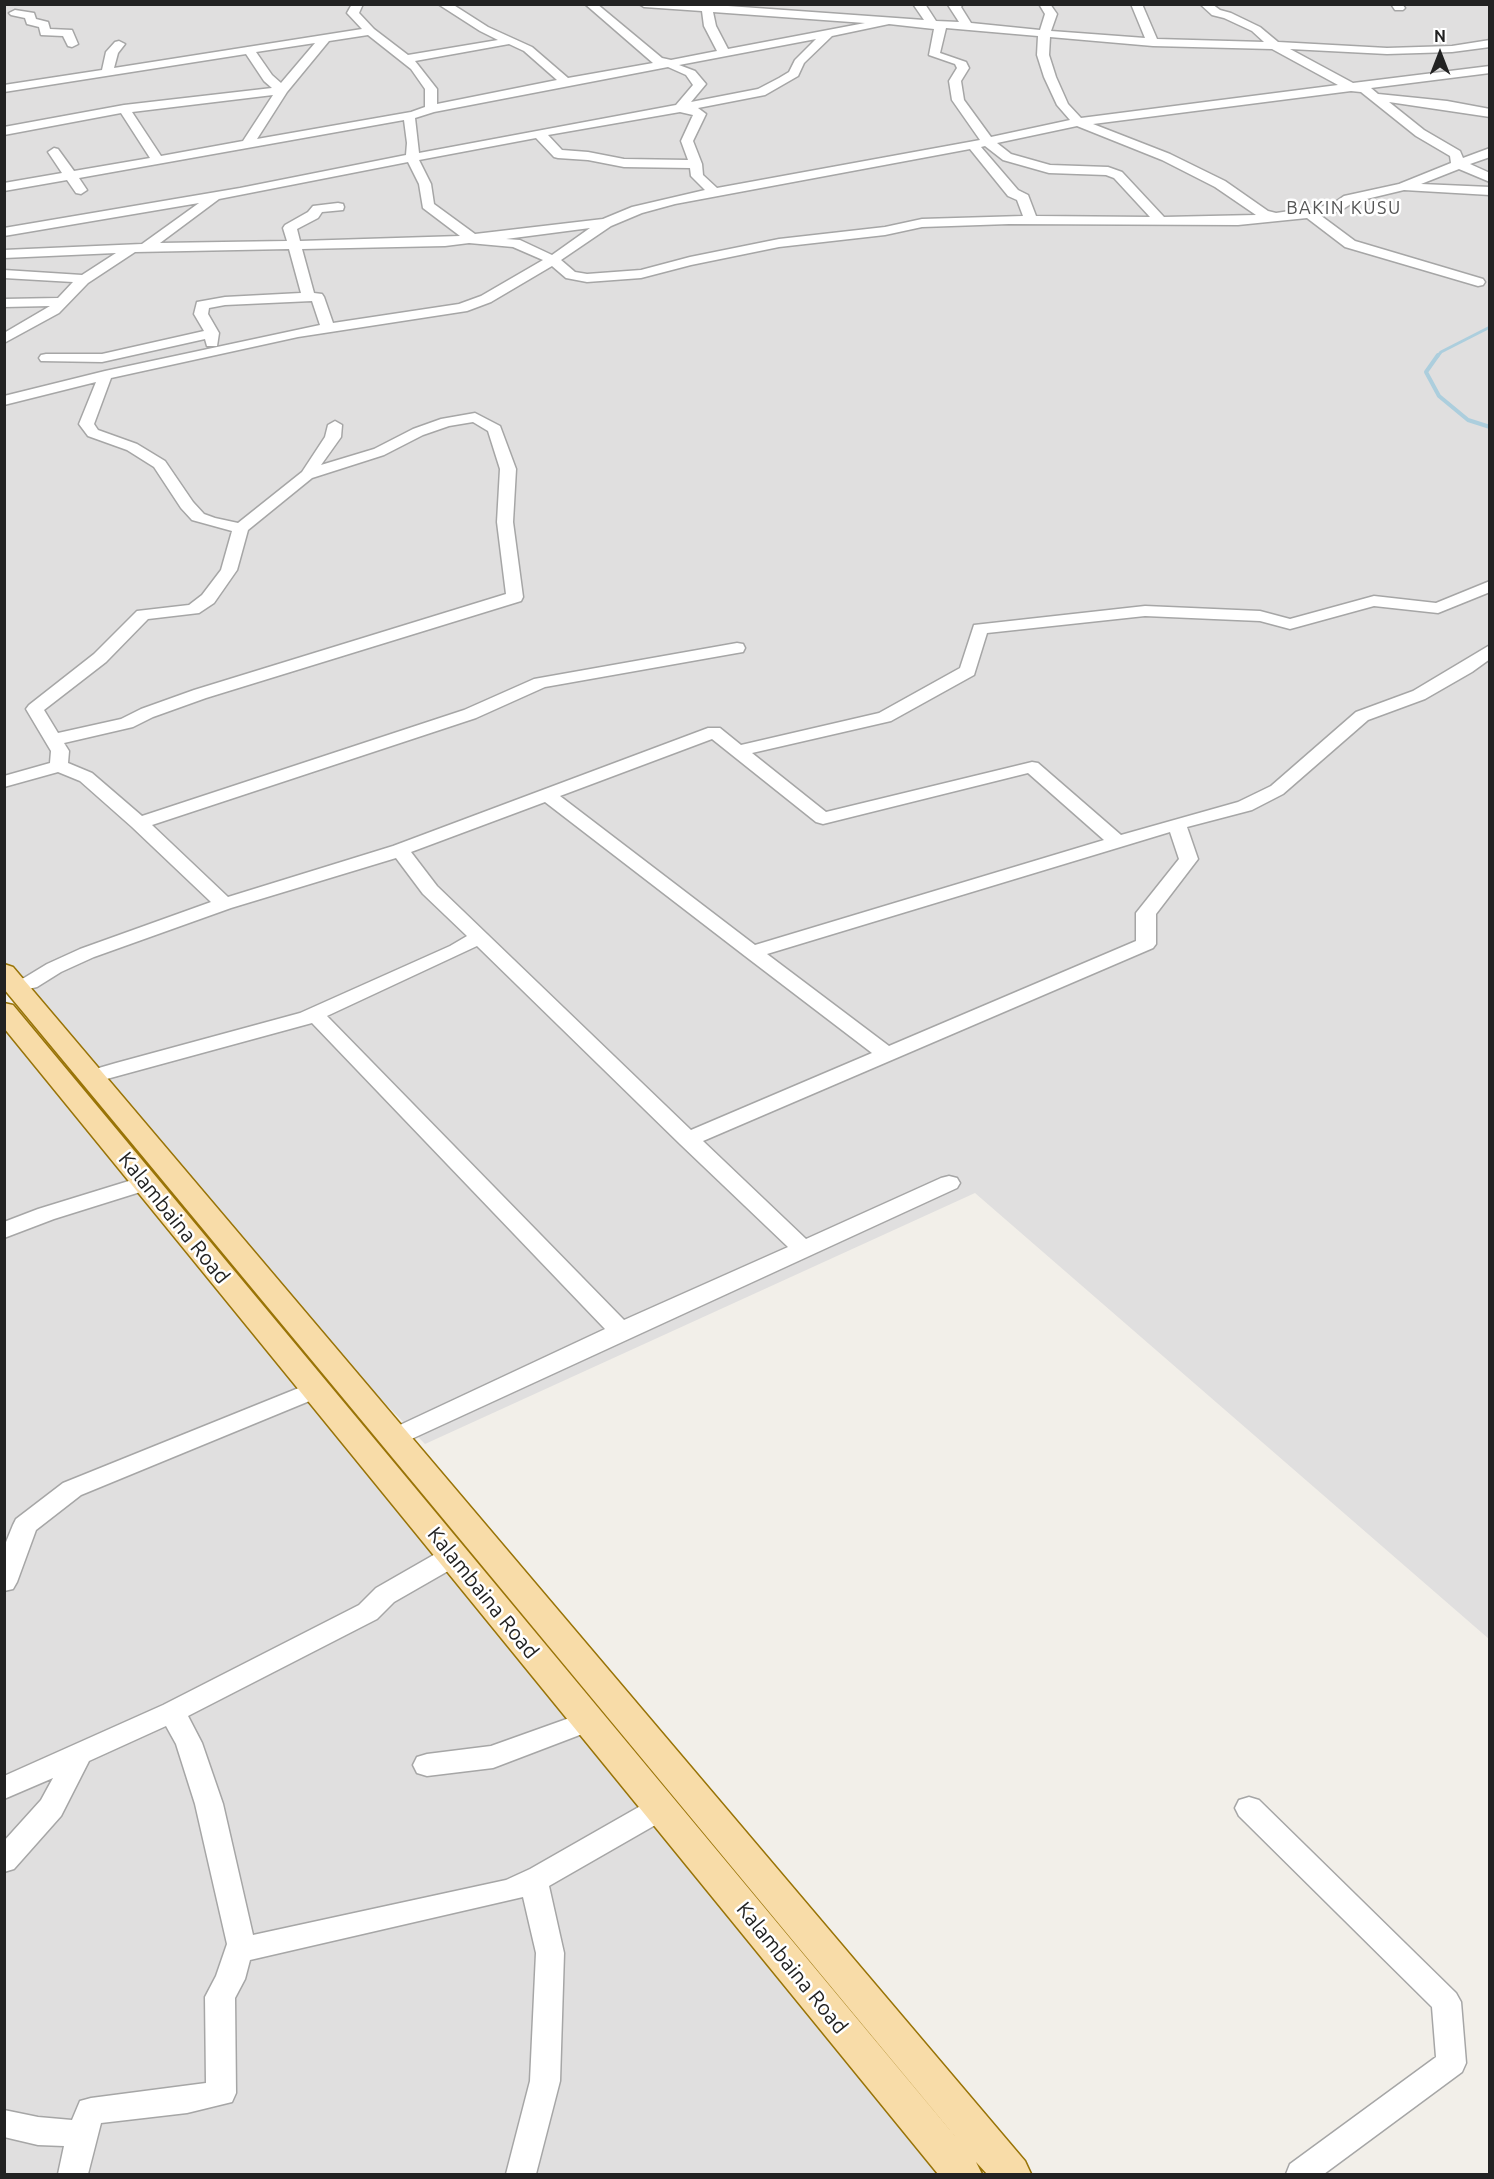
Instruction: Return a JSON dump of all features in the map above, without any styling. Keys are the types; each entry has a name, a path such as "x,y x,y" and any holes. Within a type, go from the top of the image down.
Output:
{"main road":[{"path":"8,990 93,1077 1011,2175"},
{"name":"Kalambaina Road","path":"8,990 145,1183 960,2174"}],"street":[{"path":"8,14 33,4"},
{"path":"358,4 353,13 370,31 416,66 431,89 431,109"},
{"path":"443,4 484,29 528,49 566,82"},
{"path":"590,4 658,61 692,73 693,79 700,84 681,108"},
{"path":"408,116 413,143 412,158 425,184 428,205 475,241 606,223 653,205 789,177 973,145 1078,122 1489,71 1482,59 1486,44 1452,50 1409,51 1153,43 1044,34 983,32 968,27 879,22 779,12 644,4"},
{"path":"860,4 879,22"},
{"path":"918,4 937,26 935,55 960,62 963,68 955,81 958,100 988,142 1007,157 1036,166 1049,169 1108,171 1118,175 1162,222"},
{"path":"958,4 954,5 968,27"},
{"path":"1044,4 1051,14 1044,34 1043,56 1063,105 1078,122 1166,157 1220,184 1263,214 1275,217"},
{"path":"1136,4 1153,43"},
{"path":"1205,4 1216,13 1227,15 1256,29 1276,46 1351,87 1365,89 1420,132 1456,154 1458,164"},
{"path":"706,9 710,26 724,53"},
{"path":"8,14 30,15 31,22 44,24 45,33 68,32 72,44"},
{"path":"4,187 408,116 431,109 566,82 879,22"},
{"path":"4,89 370,31"},
{"path":"4,232 219,195 761,92 794,74 799,62 829,33"},
{"path":"247,145 282,90 326,37"},
{"path":"406,59 509,41"},
{"path":"107,72 112,52 119,44"},
{"path":"248,49 268,78 282,90"},
{"path":"4,131 124,109 282,90"},
{"path":"1376,97 1447,105 1490,113"},
{"path":"681,108 700,114 687,141 696,164 697,176 716,193"},
{"path":"124,109 158,160"},
{"path":"539,134 558,154 588,156 624,163 696,164"},
{"path":"973,145 1013,193 1023,198 1031,220"},
{"path":"54,152 81,190"},
{"path":"4,269 8,254 139,248 294,247 475,241 515,243 553,260 571,275 587,278 612,277 641,274 690,261 779,243 885,231 922,223 1031,220 1238,221 1310,214 1335,208 1349,199 1402,187 1490,152"},
{"path":"1458,164 1490,178"},
{"path":"1402,187 1490,191"},
{"path":"4,339 54,310 85,279 139,248 219,195"},
{"path":"309,297 290,228 313,215 318,209 338,207"},
{"path":"1310,214 1350,244 1478,282"},
{"path":"4,401 105,375 328,328 462,308 486,299 553,260 606,223"},
{"path":"4,274 85,279"},
{"path":"217,351 212,344 212,333 201,314 202,305 225,301 317,297 328,328"},
{"path":"4,303 62,302"},
{"path":"46,358 102,358 212,333"},
{"path":"105,375 101,382 100,393 86,424 93,433 132,447 160,464 187,505 198,517 241,528"},
{"path":"52,740 127,723 200,694 515,597 505,522 508,469 495,429 475,417 446,422 418,432 379,452 307,475"},
{"path":"59,766 60,751 34,709 100,658 143,615 193,609 208,599 229,570 241,528 307,475 333,437 334,425"},
{"path":"738,751 885,717 968,671 980,629 1145,611 1260,616 1290,624 1374,601 1438,608 1490,586"},
{"path":"139,823 470,714 540,683 737,648"},
{"path":"752,952 1177,824 1245,806 1277,790 1362,716 1419,695 1467,668 1490,650"},
{"path":"8,990 30,983 54,968 87,953 224,904 400,850 714,732 823,818 1032,767 1118,842"},
{"path":"4,782 59,766 86,777 139,823 224,904"},
{"path":"547,795 886,1054"},
{"path":"688,1138 1146,944 1146,913 1189,859 1177,824"},
{"path":"400,850 430,890 804,1250"},
{"path":"93,1077 307,1017 457,950 479,937"},
{"path":"307,1017 317,1017 621,1331"},
{"path":"4,1231 46,1214 145,1183"},
{"path":"394,1438 621,1331 949,1183"},
{"path":"4,1582 25,1526 72,1489 315,1389"},
{"path":"4,1788 172,1712 368,1612 385,1595 453,1556"},
{"path":"73,2175 82,2134 91,2111 187,2100 221,2093 220,1997 230,1979 241,1944 209,1804 189,1743 172,1712"},
{"path":"427,1765 493,1757 589,1722"},
{"path":"4,1860 51,1808 79,1755"},
{"path":"241,1944 250,1948 265,1946 512,1890 529,1881 534,1881 661,1808"},
{"path":"1249,1808 1446,2002 1451,2063 1301,2175"},
{"path":"521,2175 545,2081 550,1953 534,1881"},
{"path":"4,2122 38,2131 82,2134"}],"shaded area":[{"path":"4,5 1489,5 1489,1639 975,1193 425,1444 242,1258 5,964"},
{"path":"5,1002 961,2174 5,2174"}],"waterway":[{"path":"1437,357 1441,352 1490,327"},
{"path":"1438,355 1426,372 1439,396 1468,420 1490,427"}],"district":[{"name":"BAKIN KUSU","path":"1344,208"}]}
